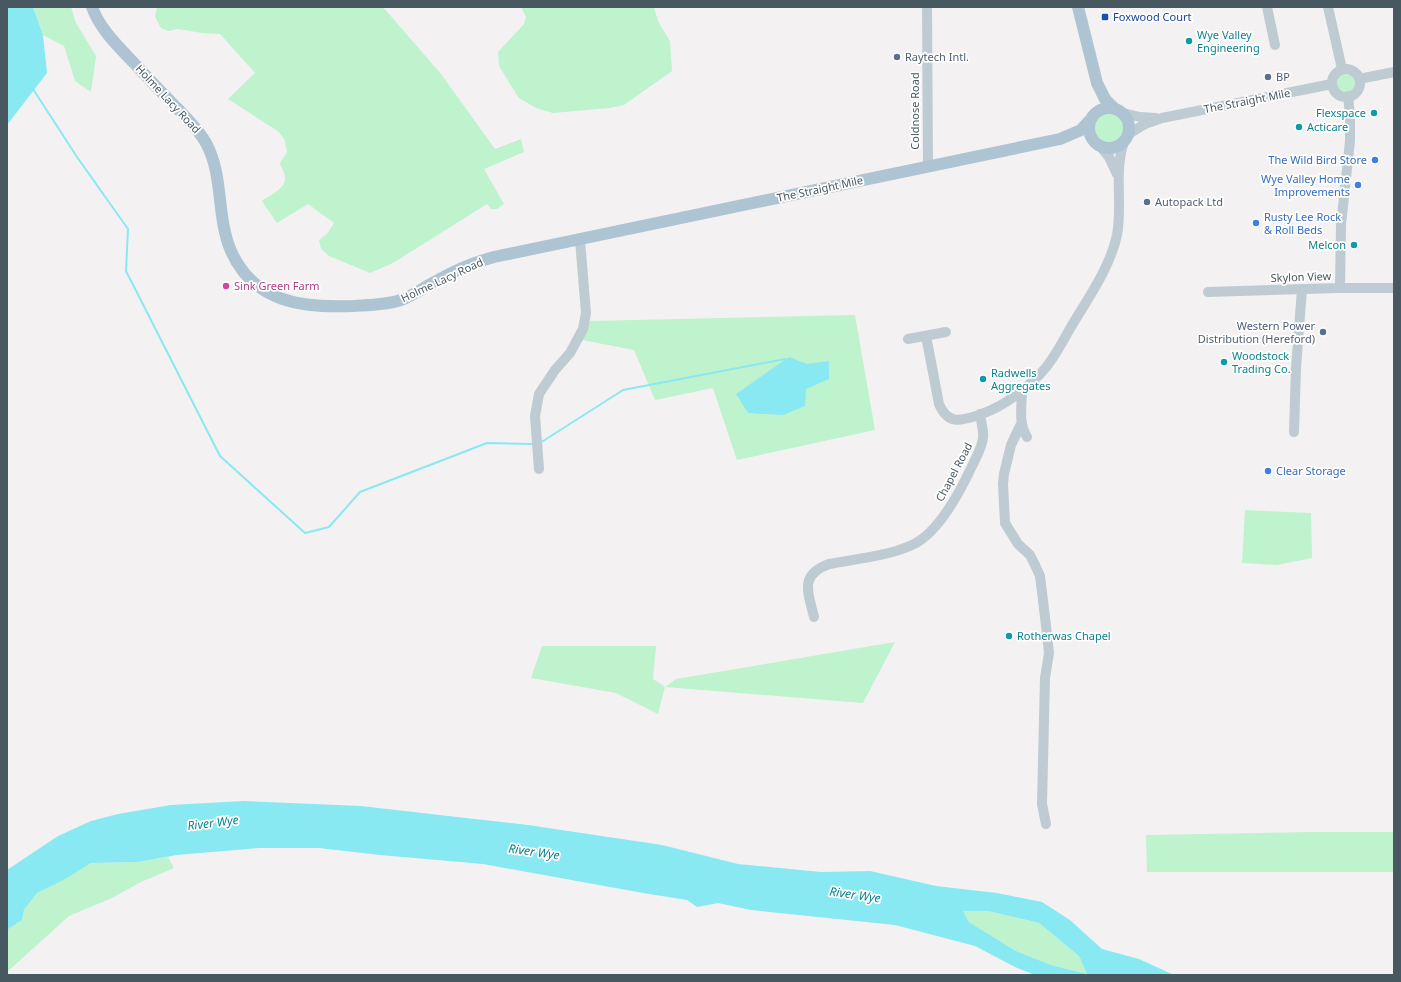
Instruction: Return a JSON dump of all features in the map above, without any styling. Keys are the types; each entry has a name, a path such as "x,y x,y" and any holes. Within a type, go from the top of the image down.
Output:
{"main road":[{"name":"Holme Lacy Road","path":"92,7 98,20 115,43 206,142 216,170 222,219 231,251 239,266 249,278 260,289 273,296 288,301 323,306 364,306 388,303 407,297 454,272 483,260 580,240"},
{"path":"1078,7 1097,83 1098,97 1089,132 1094,141 1099,145 1112,148 1118,146 1126,137 1129,128 1128,121 1105,99 1097,83"},
{"path":"1092,117 1105,108 1119,111"},
{"name":"The Straight Mile","path":"580,240 1060,139 1076,133 1086,126 1092,117"},
{"name":"The Straight Mile","path":"1060,139 1080,140 1099,145"}],"street":[{"name":"Coldnose Road","path":"927,7 928,167"},
{"path":"1267,7 1275,45"},
{"path":"1328,7 1342,69"},
{"path":"1342,69 1355,72 1359,79 1359,89 1352,95 1341,96 1334,90 1332,84 1334,76 1342,69"},
{"path":"1359,79 1394,72"},
{"name":"The Straight Mile","path":"1126,137 1145,124 1162,118 1332,84"},
{"path":"1340,288 1341,225 1350,141 1348,96"},
{"name":"The Straight Mile","path":"1119,111 1140,117 1162,118"},
{"path":"926,336 939,404 944,414 949,418 967,418 994,409 1022,390 1043,372 1100,278 1113,249 1120,217 1118,177 1120,157 1126,137"},
{"path":"1099,145 1113,163 1118,177"},
{"path":"539,469 536,416 536,405 539,394 555,370 570,353 583,329 586,313 580,240"},
{"name":"Skylon View","path":"1208,292 1394,288"},
{"path":"1294,432 1296,368 1302,289"},
{"path":"908,339 946,332"},
{"path":"1022,390 1021,424 1027,437"},
{"name":"Chapel Road","path":"814,618 808,592 808,584 809,577 816,570 829,564 884,554 906,548 925,537 935,526 959,491 982,446 983,438 980,414"},
{"path":"1021,424 1011,445 1004,474 1005,523 1018,544 1030,555 1040,576 1049,654 1045,678 1042,804 1046,824"}],"green space":[{"path":"33,7 71,7 76,23 96,56 91,92 75,81 64,46 43,35"},
{"path":"157,7 383,7 441,74 495,149 521,139 524,152 484,169 504,204 497,209 491,209 487,204 393,263 370,273 329,256 321,249 319,240 327,234 334,223 308,204 277,223 262,201 281,188 285,181 280,163 287,152 285,141 279,132 228,99 255,73 220,34 178,29 168,31 161,28 155,17"},
{"path":"521,7 654,7 658,21 670,41 672,71 624,105 610,108 553,113 536,108 519,98 499,66 498,52 524,24 526,17"},
{"path":"1346,74 1352,77 1355,83 1352,89 1346,92 1340,89 1337,83 1340,77"},
{"path":"1109,113 1120,117 1124,128 1120,139 1109,143 1098,139 1094,128 1098,117"},
{"path":"855,315 875,430 737,460 713,388 655,400 634,350 582,340 590,321"},
{"path":"1245,510 1311,513 1312,558 1277,565 1242,563"},
{"path":"895,642 863,703 665,687 676,679"},
{"path":"542,646 656,646 653,679 665,687 658,714 616,693 531,678"},
{"path":"1394,832 1394,872 1147,872 1146,835"},
{"path":"168,857 174,868 141,882 112,898 69,916 7,972 7,930 22,920 24,910 37,893 91,863 138,862"},
{"path":"963,911 988,911 1039,923 1079,956 1087,974 1051,965 1016,951 969,922"}],"water":[{"path":"7,7 33,7 43,35 47,73 7,125"},
{"path":"789,357 807,364 829,361 829,379 806,389 805,406 783,415 748,413 736,394"},
{"name":"River Wye","path":"244,801 361,806 528,825 662,845 738,864 821,872 870,871 936,886 997,893 1042,902 1070,920 1102,949 1139,959 1174,975 1035,975 1015,967 975,946 895,925 751,910 718,903 697,907 687,900 483,864 319,848 259,848 177,855 138,862 91,863 67,878 37,893 24,910 22,920 7,930 7,870 58,836 91,821 118,814 171,805","holes":["963,911 988,911 1039,923 1079,956 1087,974 1051,965 1016,951 969,922"]}],"waterway":[{"path":"33,89 77,157 128,229 126,271 220,456 305,533 329,527 360,492 487,443 532,444"},
{"path":"540,443 623,390 785,359"}],"place":[{"name":"Foxwood Court","path":"1105,17"},
{"name":"Wye Valley Engineering","path":"1189,41"},
{"name":"Raytech Intl.","path":"897,57"},
{"name":"BP","path":"1268,77"},
{"name":"Flexspace","path":"1374,113"},
{"name":"Acticare","path":"1299,127"},
{"name":"The Wild Bird Store","path":"1375,160"},
{"name":"Wye Valley Home Improvements","path":"1358,185"},
{"name":"Autopack Ltd","path":"1147,202"},
{"name":"Rusty Lee Rock & Roll Beds","path":"1256,223"},
{"name":"Melcon","path":"1354,245"},
{"name":"Sink Green Farm","path":"226,286"},
{"name":"Western Power Distribution (Hereford)","path":"1323,332"},
{"name":"Woodstock Trading Co.","path":"1224,362"},
{"name":"Radwells Aggregates","path":"983,379"},
{"name":"Clear Storage","path":"1268,471"},
{"name":"Rotherwas Chapel","path":"1009,636"}]}
